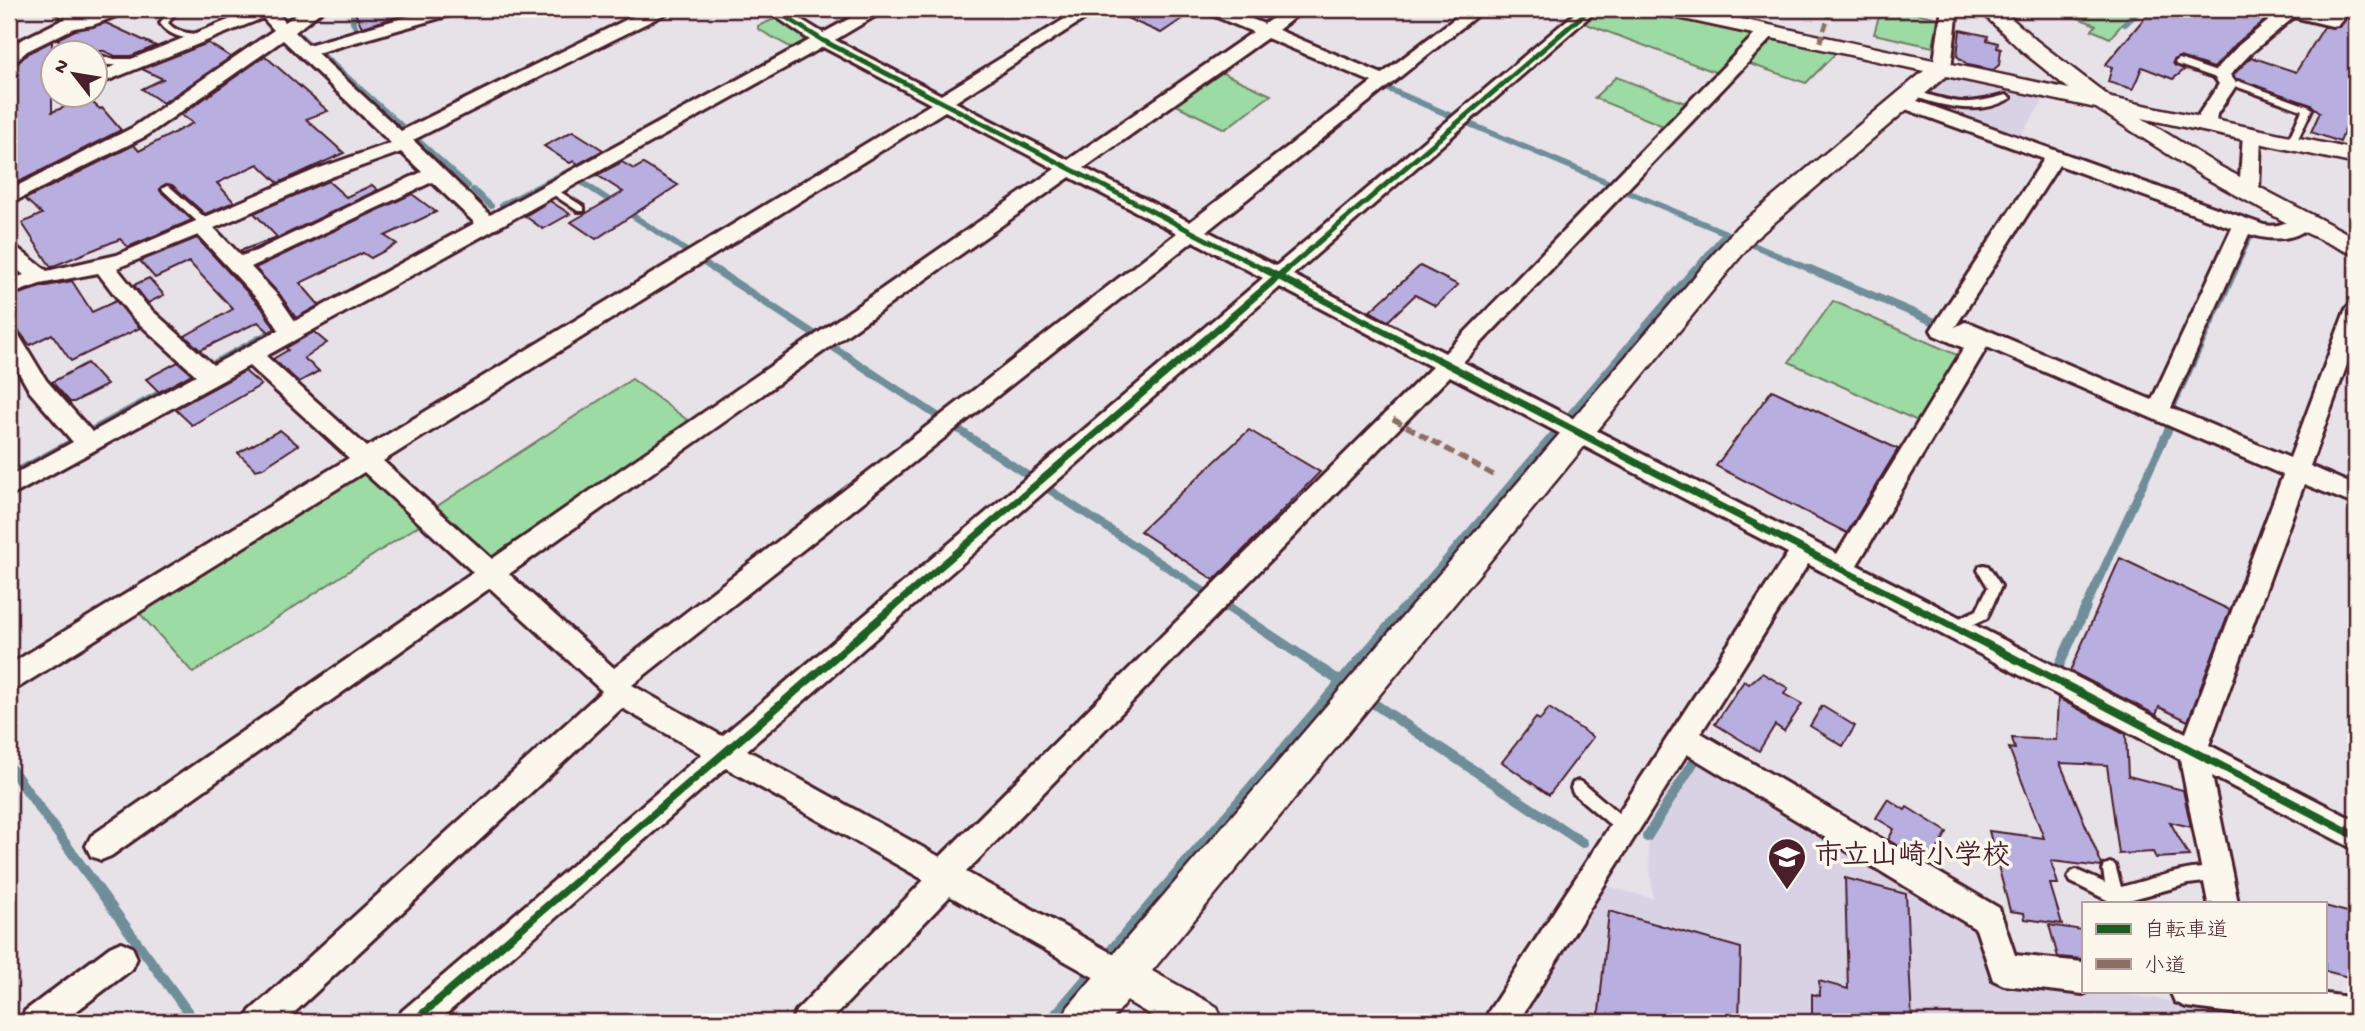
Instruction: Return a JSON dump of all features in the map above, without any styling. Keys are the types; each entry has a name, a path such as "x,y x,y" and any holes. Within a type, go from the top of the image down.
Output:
{"street":[{"path":"9,58 64,17 87,20 118,9"},
{"path":"9,198 139,132 316,9"},
{"path":"306,51 421,13 451,9"},
{"path":"9,288 38,277 104,266 403,142 661,9"},
{"path":"773,9 822,40 2356,836"},
{"path":"9,488 879,9"},
{"path":"9,679 1092,9"},
{"path":"1213,9 1384,81"},
{"path":"101,846 1297,9"},
{"path":"261,1022 617,688 1477,9"},
{"path":"414,1022 724,752 1590,9"},
{"path":"1083,1022 1746,233 1942,68 1950,9"},
{"path":"1989,9 2048,61 2184,156 2356,248"},
{"path":"2208,125 2208,114 2230,80 2221,74 2287,10 2332,21 2343,9"},
{"path":"108,75 265,10 488,224"},
{"path":"1678,10 2356,157"},
{"path":"807,1022 945,876 1447,365 1768,31"},
{"path":"1908,97 2055,157 2243,225 2279,234 2303,222"},
{"path":"2249,193 2252,134"},
{"path":"1841,569 1977,345 1942,330 2055,157"},
{"path":"237,265 263,256 436,173"},
{"path":"2158,412 2243,225"},
{"path":"205,226 271,301 291,332"},
{"path":"9,252 38,277"},
{"path":"104,266 139,311 211,376"},
{"path":"2223,902 2193,751 2356,311"},
{"path":"1948,321 2356,496"},
{"path":"11,347 38,386 89,444"},
{"path":"250,355 617,688 724,752 1202,1022"},
{"path":"1500,1022 1803,550"},
{"path":"1684,737 1988,919 2004,968 2082,978"},
{"path":"36,1022 121,958"},
{"path":"2204,992 2241,994 2356,1014"}],"lane":[{"path":"173,10 164,23 167,29 178,35 204,37"},
{"path":"108,62 142,62"},
{"path":"2179,62 2308,109 2292,143"},
{"path":"1908,97 1951,107 1975,108 2006,99"},
{"path":"167,189 205,226"},
{"path":"551,189 581,209"},
{"path":"1954,627 1982,614 1995,586 1984,570"},
{"path":"1578,788 1625,828"},
{"path":"2110,870 2117,899"},
{"path":"2076,877 2117,899 2188,877 2218,875"}],"shaded area":[{"path":"1947,77 2046,97 2018,139 1918,103"},
{"name":"市立山崎小学校","path":"1700,760 1981,927 1994,977 2082,989 2082,992 2106,992 2330,1022 1511,1022 1597,884 1653,898 1648,844"}],"green space":[{"path":"1596,9 1629,9 1754,36 1723,75 1581,22"},
{"path":"1881,9 1896,9 1938,18 1933,47 1874,34"},
{"path":"2083,9 2117,9 2131,14 2110,38 2092,30 2096,25 2078,18"},
{"path":"777,18 804,37 803,42 792,48 758,29 758,26"},
{"path":"1771,37 1837,52 1806,83 1744,62"},
{"path":"1216,70 1271,95 1225,129 1170,102"},
{"path":"1616,77 1693,106 1671,129 1594,98"},
{"path":"1833,301 1964,358 1924,424 1789,362"},
{"path":"632,379 694,425 494,561 436,507"},
{"path":"361,471 421,524 193,673 135,608"}],"building":[{"path":"353,9 418,9 418,11 362,27"},
{"path":"1106,9 1166,9 1185,17 1161,33"},
{"path":"2152,9 2272,9 2274,13 2237,43 2214,68 2180,57 2173,63 2184,70 2173,79 2142,67 2133,89 2108,82 2112,67 2105,65"},
{"path":"2354,9 2356,100 2340,142 2311,132 2320,112 2311,105 2236,79 2233,75 2251,57 2296,72 2324,27 2340,27"},
{"path":"106,23 156,46 131,56 115,56 108,53 108,38 59,38 75,30"},
{"path":"1960,30 1988,36 1987,40 1998,43 1997,48 2001,49 1999,65 1993,70 1968,65 1957,56"},
{"path":"208,43 231,57 163,103 142,89 163,79 142,69"},
{"path":"38,48 38,108 52,108 52,112 62,108 102,108 121,130 11,186 9,65 17,64"},
{"path":"265,56 328,111 306,119 344,153 278,183 258,164 217,183 234,202 205,214 172,185 166,184 160,191 192,220 128,247 120,239 51,267 22,223 42,214 25,199 134,145 139,151 193,123 181,115"},
{"path":"573,131 603,150 578,164 574,161 570,163 544,146"},
{"path":"622,162 634,169 643,164 678,185 596,239 571,222 623,192 597,175"},
{"path":"328,181 346,197 372,185 378,190 255,249 242,253 240,251 277,237 254,213"},
{"path":"412,194 436,212 385,236 397,244 371,258 363,253 300,283 319,305 296,318 280,295 255,268"},
{"path":"550,201 570,214 543,229 525,216"},
{"path":"197,238 262,308 275,329 269,332 258,322 200,350 185,336 233,309 189,262 155,278 140,261"},
{"path":"1420,266 1458,285 1436,306 1415,295 1388,321 1370,311"},
{"path":"149,278 164,295 148,303 134,285"},
{"path":"72,281 92,312 116,301 140,328 71,361 52,334 30,345 18,330 9,297"},
{"path":"314,332 327,343 304,358 319,371 299,382 273,359"},
{"path":"178,362 192,374 159,392 146,379"},
{"path":"87,363 107,385 70,402 52,382"},
{"path":"245,371 261,385 192,425 175,409"},
{"path":"1772,390 1898,449 1847,533 1716,466"},
{"path":"280,430 298,445 263,468 256,470 238,453"},
{"path":"1249,430 1320,472 1214,580 1140,531"},
{"path":"2120,558 2230,610 2188,721 2159,707 2156,715 2070,671"},
{"path":"1762,673 1788,688 1784,694 1802,704 1784,731 1775,725 1759,751 1715,724 1744,681 1749,684"},
{"path":"2058,698 2126,734 2128,776 2183,790 2191,827 2170,822 2189,856 2156,858 2153,852 2119,854 2107,765 2060,763 2102,865 2051,861 2058,884 2050,884 2062,924 2025,919 2024,913 2010,911 1989,831 2044,838 2009,748 2015,749 2012,738 2056,740"},
{"path":"1822,706 1855,726 1843,746 1810,726"},
{"path":"1549,708 1593,737 1549,795 1502,762 1536,718 1540,720"},
{"path":"1888,799 1905,810 1907,807 1947,832 1929,864 1888,840 1894,829 1876,818"},
{"path":"1845,878 1906,894 1912,1022 1812,1022 1812,994 1820,996 1819,981 1848,989"},
{"path":"2326,906 2351,913 2356,931 2356,979 2326,971"},
{"path":"1609,911 1741,948 1739,1022 1598,1022"},
{"path":"2049,925 2082,930 2082,959 2058,957"}],"waterway":[{"path":"194,9 203,9"},
{"path":"275,9 283,18"},
{"path":"351,34 358,32 353,22 353,9"},
{"path":"2122,9 2136,14 2125,24"},
{"path":"297,33 311,46"},
{"path":"320,53 407,131"},
{"path":"1384,87 1456,118"},
{"path":"1465,122 1612,184"},
{"path":"414,137 468,186"},
{"path":"502,205 567,172"},
{"path":"580,181 691,254"},
{"path":"473,190 491,206"},
{"path":"1623,190 1726,233 1694,271"},
{"path":"2234,271 2251,234"},
{"path":"1753,245 1814,271"},
{"path":"698,259 716,271"},
{"path":"714,269 820,338"},
{"path":"1571,414 1695,269"},
{"path":"1810,269 1937,323"},
{"path":"2170,411 2235,269"},
{"path":"212,365 276,330"},
{"path":"827,343 942,419"},
{"path":"95,429 196,374"},
{"path":"2085,609 2169,428"},
{"path":"958,429 1033,479"},
{"path":"1404,609 1554,434"},
{"path":"9,476 74,441"},
{"path":"1042,485 1211,596"},
{"path":"1220,602 1230,609"},
{"path":"1228,607 1341,682"},
{"path":"1341,682 1405,607"},
{"path":"2057,670 2086,607"},
{"path":"1112,949 1341,682"},
{"path":"1373,703 1583,843"},
{"path":"1647,837 1698,755 1703,757"},
{"path":"9,766 195,1022"},
{"path":"1049,1022 1090,974"}],"marked path":[{"path":"1820,42 1831,9"},
{"path":"1393,419 1497,477"}],"cycle path":[{"path":"773,9 822,40 2356,836"},
{"path":"413,1022 1590,9"}],"place":[{"name":"市立山崎小学校","path":"1787,891"}]}
